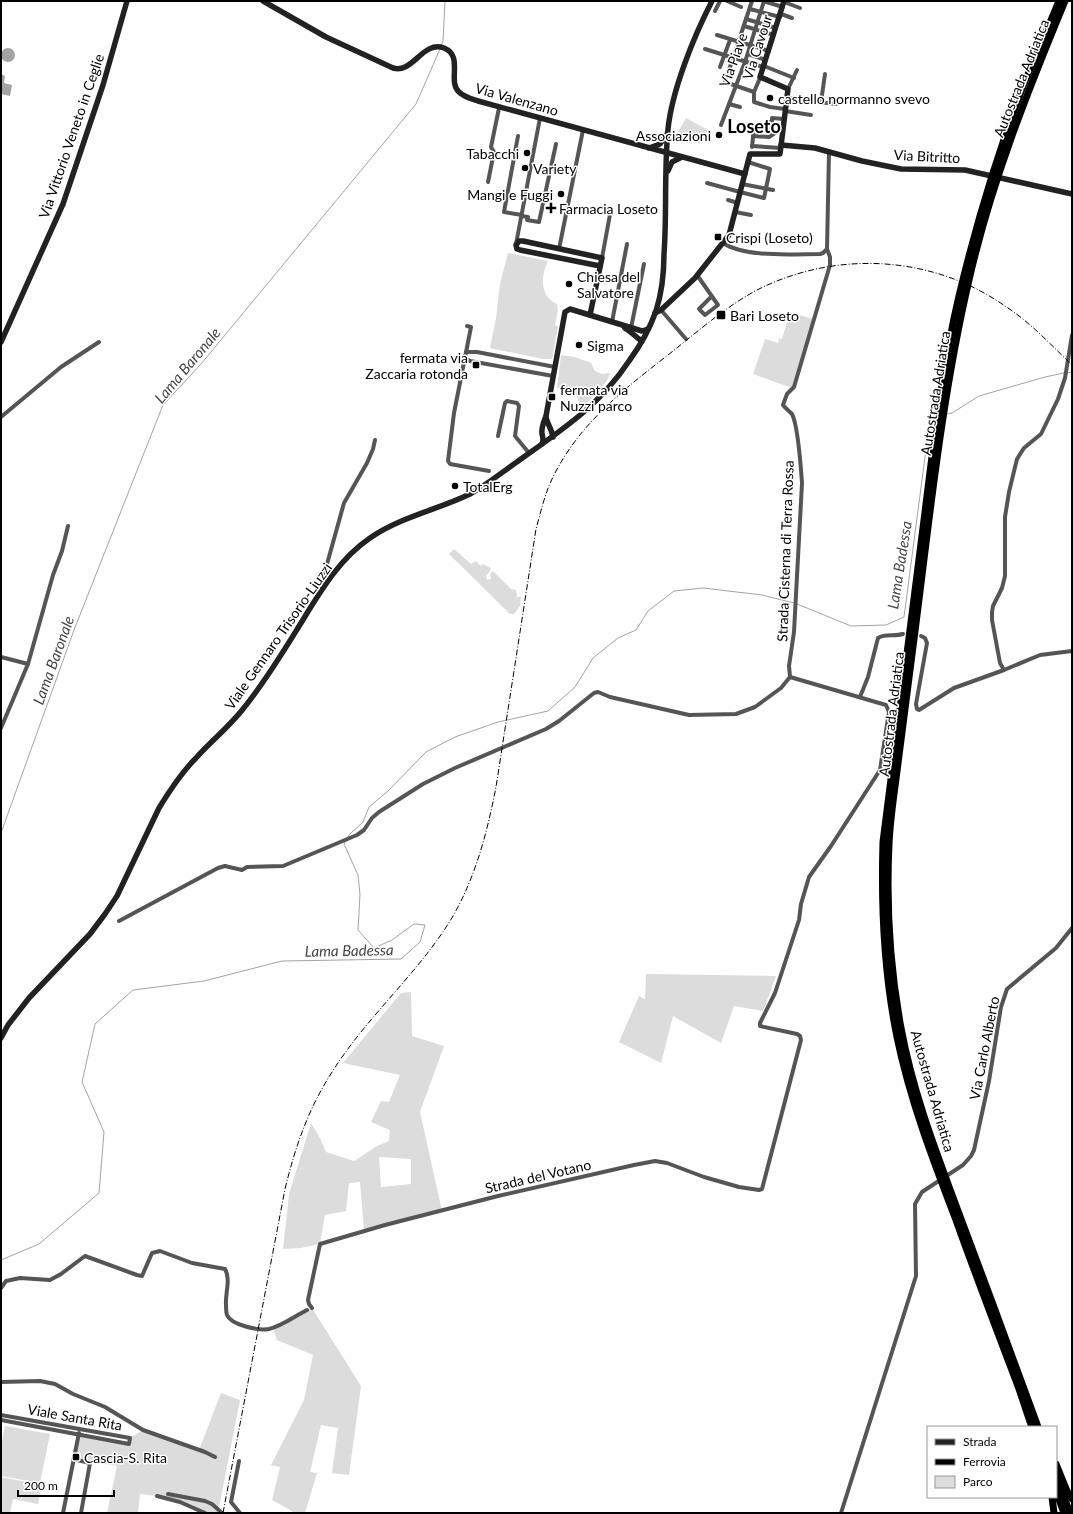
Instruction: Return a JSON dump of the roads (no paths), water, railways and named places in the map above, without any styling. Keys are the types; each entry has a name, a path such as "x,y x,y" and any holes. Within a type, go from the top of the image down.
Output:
{"highway":[{"name":"Autostrada Adriatica","path":"1038,1426 932,1141 909,1066 900,1021 890,943 888,879 889,839 913,622 944,392 959,297 988,187 1020,95 1059,1"},
{"name":"Autostrada Adriatica","path":"944,392 968,285 990,202 1021,108 1065,1"},
{"name":"Autostrada Adriatica","path":"911,641 883,842 882,904 886,965 890,996 904,1065 931,1153 1031,1426"},
{"path":"1023,1385 1041,1426"},
{"path":"1057,1466 1072,1499"},
{"path":"1057,1479 1070,1513"},
{"path":"1057,1494 1064,1513"},
{"path":"1052,1498 1054,1513"}],"main road":[{"name":"Via Vittorio Veneto in Ceglie","path":"1,342 63,204 103,85 127,1"},
{"name":"Via Valenzano","path":"263,1 326,37 393,68 404,68 430,48 440,47 451,54 455,64 455,84 459,92 467,97 499,108 745,174"},
{"name":"Viale Gennaro Trisorio-Liuzzi","path":"1,1038 8,1025 29,998 102,919 117,896 158,808 164,799 194,760 243,710 275,665 324,586 353,552 370,538 400,522 472,492 563,430 607,390 622,371 642,341 656,313 663,276 668,132 672,108 691,50 712,1"},
{"name":"Via Cavour","path":"760,78 784,3"},
{"path":"656,313 697,275 729,235 751,149 780,155 788,89 760,78"},
{"path":"649,148 660,144 668,132"},
{"path":"668,132 670,148 676,154 683,157"},
{"name":"Via Bitritto","path":"781,146 815,148 901,169 954,169 979,173 1072,194"},
{"path":"649,148 661,153 664,157 666,175"},
{"path":"666,175 672,162 683,157"},
{"path":"590,315 602,258 521,241 516,245 516,247 520,250 600,266"},
{"path":"542,444 544,439 542,428 546,416 563,315 567,309 640,331 648,328"},
{"path":"623,326 631,331 636,338 642,341 640,331"},
{"path":"636,338 636,350"},
{"path":"546,416 549,427 553,433 552,437"},
{"path":"549,427 563,430"},
{"path":"542,428 552,437"}],"street":[{"path":"715,11 720,1"},
{"path":"727,1 741,7"},
{"path":"752,1 725,82 754,92"},
{"path":"764,1 784,3 800,8"},
{"name":"Via Piave","path":"721,125 748,54 764,1"},
{"path":"750,8 761,12 792,18"},
{"path":"746,19 776,28"},
{"path":"744,26 774,35"},
{"path":"717,35 769,51"},
{"path":"720,68 730,40"},
{"path":"705,49 745,62 764,64"},
{"path":"748,54 764,64 794,78"},
{"path":"788,89 797,70"},
{"path":"821,102 825,74"},
{"name":"Via Cavour","path":"760,78 754,92 754,102 785,110"},
{"path":"742,94 744,88"},
{"path":"786,98 836,104"},
{"path":"729,104 740,107"},
{"path":"488,182 494,152 491,147 499,108"},
{"path":"785,110 811,115"},
{"path":"516,245 540,118"},
{"path":"768,122 772,122 772,118 784,119"},
{"path":"751,149 754,128"},
{"path":"559,249 583,130"},
{"path":"753,136 769,136 775,133"},
{"path":"518,136 504,212 528,217 527,220 539,222 556,144"},
{"name":"Strada Cisterna di Terra Rossa","path":"790,677 789,666 794,632 802,483 801,459 794,421 792,414 784,405 787,394 794,387 828,274 831,259 827,249 829,152"},
{"path":"707,182 764,198 770,169 748,162"},
{"path":"742,184 773,190"},
{"path":"728,200 738,203"},
{"path":"602,258 611,209"},
{"path":"735,212 751,215"},
{"path":"723,243 728,246 754,253 820,254 824,253 827,249"},
{"path":"612,322 627,244"},
{"path":"631,328 644,264"},
{"path":"697,275 712,296 718,305 705,315 699,309 712,296"},
{"path":"706,302 712,310"},
{"path":"661,310 686,339"},
{"path":"467,326 471,326 454,413 448,461 450,464 489,470"},
{"path":"1004,670 1000,663 992,620 992,612 993,606 1002,588 1005,576 1005,517 1009,492 1015,464 1019,455 1024,448 1041,434 1058,399 1065,378 1072,335"},
{"path":"1,417 61,366 99,342"},
{"path":"466,352 477,352 555,367"},
{"path":"465,358 470,361 553,376"},
{"path":"498,436 505,403 507,401 517,403 519,406 515,436 529,453"},
{"path":"324,586 322,582 344,503 367,463 375,440"},
{"path":"1,728 28,664 68,526"},
{"path":"119,921 218,868 225,866 242,870 247,867 283,866 357,835 364,830 372,818 423,784 455,768 546,729 559,721 594,693 598,692 610,697 684,715 701,716 736,714 754,707 781,688 790,677 860,697 868,677 878,638 902,634"},
{"path":"921,636 925,638 927,643 916,704 917,709 919,710 954,688 1040,655 1072,651"},
{"path":"1,657 28,664"},
{"name":"Strada del Votano","path":"2,1286 6,1281 20,1278 50,1280 61,1274 85,1256 142,1276 152,1253 160,1251 192,1263 225,1269 228,1280 226,1314 231,1320 260,1330 273,1328 310,1309 308,1300 320,1244 385,1225 484,1200 655,1161 667,1163 704,1177 739,1187 762,1189 801,1040 800,1036 797,1034 760,1026 760,1023 775,993 799,920 801,904 809,877 870,788 882,766 889,712 888,708 886,705 860,697"},
{"name":"Via Carlo Alberto","path":"841,1513 916,1276 917,1256 915,1204 922,1192 929,1186 957,1169 971,1156 976,1144 1001,1007 1007,989 1056,948 1072,928"},
{"path":"1,1382 40,1381 55,1384 73,1394 105,1407 143,1430 215,1457"},
{"name":"Viale Santa Rita","path":"1,1415 29,1423 129,1444 130,1438 80,1429 29,1423 1,1420"},
{"path":"63,1513 80,1429"},
{"path":"74,1459 90,1463 81,1513"},
{"path":"239,1460 231,1502 240,1513"},
{"path":"168,1494 205,1501 212,1504 222,1512"},
{"path":"158,1496 180,1502 205,1513"}],"waterway":[{"name":"Lama Baronale","path":"441,46 443,41 445,1"},
{"name":"Lama Baronale","path":"1,833 74,630 163,405 201,364 416,104 440,49"},
{"name":"Lama Badessa","path":"1067,373 1072,372"},
{"name":"Lama Badessa","path":"947,414 952,413 979,396 1064,373"},
{"name":"Lama Badessa","path":"797,604 851,626 886,625 904,617 930,419 934,418"},
{"name":"Lama Badessa","path":"348,837 363,822 369,807 388,791 426,752 455,737 498,722 548,711 575,687 593,658 618,638 636,630 648,611 674,591 703,588 762,595 794,603"},
{"name":"Lama Badessa","path":"1,1260 39,1244 99,1193 104,1132 82,1082 95,1024 133,990 204,981 282,961 401,959 420,942 425,925 414,924 392,940 374,948 358,930 360,894 358,875 344,844 346,841"}],"railway":[{"path":"223,1513 285,1189 299,1141 317,1097 334,1069 362,1031 423,959 437,940 459,905 473,873 489,822 496,787 536,529 550,483 576,440 603,409 635,381 722,312 757,290 787,277 819,268 851,264 883,264 915,268 947,276 977,289 1014,312 1040,334 1072,365"}],"place":[{"name":"castello normanno svevo","path":"770,98"},
{"name":"Associazioni","path":"719,135"},
{"name":"Tabacchi","path":"527,153"},
{"name":"Variety","path":"525,168"},
{"name":"Mangi e Fuggi","path":"561,194"},
{"name":"Farmacia Loseto","path":"551,208"},
{"name":"Crispi (Loseto)","path":"718,237"},
{"name":"Chiesa del Salvatore","path":"569,284"},
{"name":"Bari Loseto","path":"721,315"},
{"name":"Sigma","path":"579,345"},
{"name":"fermata via Zaccaria rotonda","path":"476,365"},
{"name":"fermata via Nuzzi parco","path":"552,397"},
{"name":"TotalErg","path":"455,486"},
{"name":"Cascia-S. Rita","path":"76,1457"}],"district":[{"name":"Loseto","path":"754,126"}]}
